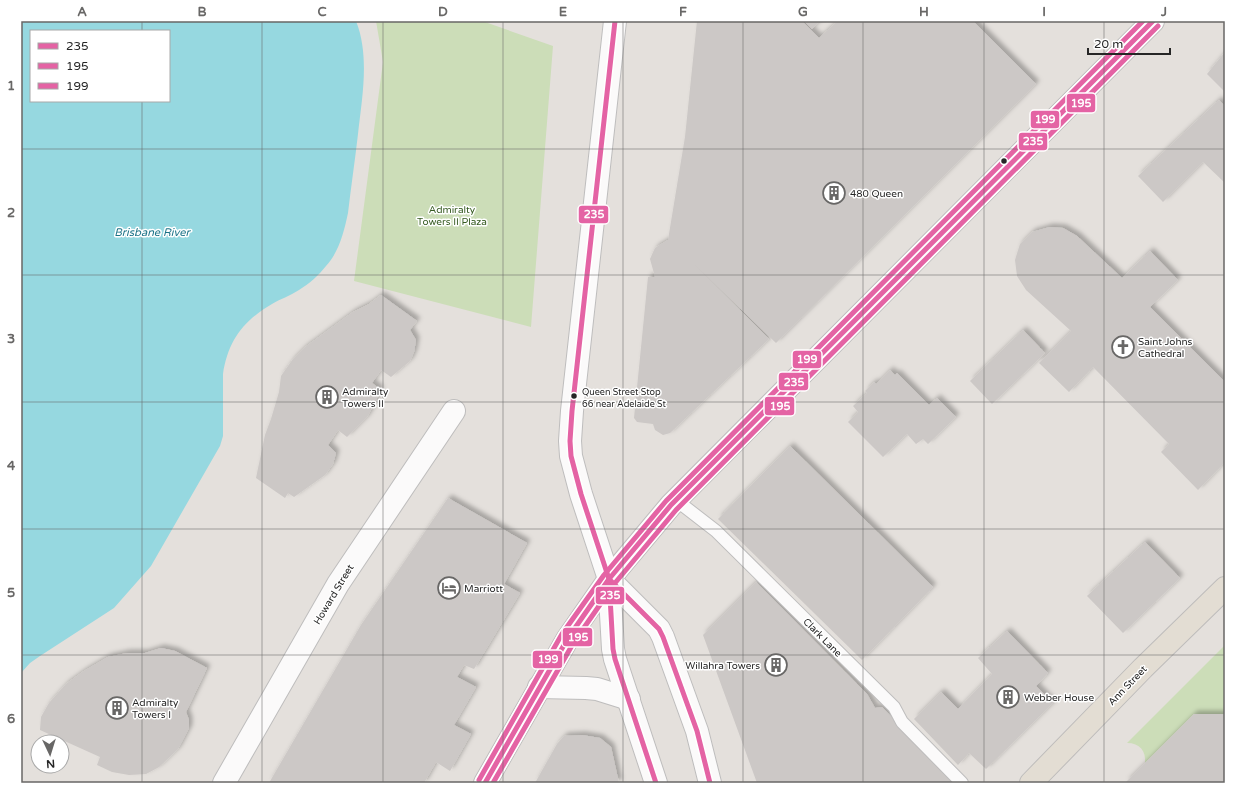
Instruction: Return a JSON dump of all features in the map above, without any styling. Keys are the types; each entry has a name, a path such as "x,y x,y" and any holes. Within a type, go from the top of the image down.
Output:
{"main road":[{"name":"Ann Street","path":"1031,783 1143,668 1225,588"}],"street":[{"path":"615,21 572,411 570,441 574,468 609,579 615,659 656,783"},
{"path":"485,783 568,638 609,579 676,500 1153,21"},
{"name":"Howard Street","path":"224,783 338,584 454,411"},
{"path":"609,579 659,629 663,637 697,731 710,783"},
{"path":"540,687 586,688 629,699"}],"lane":[{"name":"Clark Lane","path":"676,500 716,531 894,707 902,722 962,783"}],"green space":[{"name":"Admiralty Towers II Plaza","path":"376,21 482,21 553,46 531,327 354,281 383,62"},
{"path":"1225,645 1225,714 1194,714 1145,763 1141,748 1135,744 1127,743"}],"water":[{"name":"Brisbane River","path":"21,21 356,21 363,48 363,92 348,213 338,248 331,260 314,279 296,292 272,304 253,317 238,333 225,362 223,374 223,436 220,446 151,566 114,608 30,663 21,673"}],"building":[{"name":"480 Queen","path":"697,21 802,21 819,38 838,21 973,21 1036,84 776,343 695,265 769,339 670,433 663,435 655,430 653,424 637,422 634,418 648,277 655,277 650,259 655,248 668,240 685,137"},
{"path":"804,21 820,21 812,29"},
{"path":"1225,52 1225,92 1207,74"},
{"path":"1219,100 1225,106 1225,183 1203,162 1163,202 1138,176"},
{"name":"Saint Johns Cathedral","path":"1050,227 1063,228 1077,236 1122,278 1150,251 1178,280 1150,307 1225,382 1225,462 1198,490 1161,452 1169,444 1093,367 1069,392 1039,363 1071,331 1026,290 1017,276 1015,260 1020,244 1032,232"},
{"name":"Admiralty Towers II","path":"381,295 417,321 410,330 416,340 414,352 410,361 391,377 381,370 372,383 380,389 376,401 367,417 347,437 338,430 328,445 336,453 333,464 325,475 294,497 288,493 285,498 256,478 265,435 279,392 281,376 293,359 304,348 353,312 369,304"},
{"path":"1023,330 1045,353 992,404 970,381"},
{"path":"890,370 895,375 897,373 929,405 937,398 956,417 928,444 923,439 916,444 907,434 883,457 848,422 858,412 853,406 867,393 865,391 874,382 876,384"},
{"path":"790,446 933,587 862,660 718,519"},
{"path":"448,498 527,543 504,584 520,593 474,669 464,665 457,677 476,687 454,725 471,734 450,771 436,762 424,783 269,783 361,625"},
{"path":"1145,542 1180,578 1123,633 1087,596"},
{"name":"Willahra Towers","path":"756,582 867,694 875,708 882,707 956,783 757,783 703,635"},
{"name":"Webber House","path":"1007,631 1048,673 1036,686 1053,703 986,769 969,753 958,765 914,719 941,692 958,709 992,674 978,658"},
{"name":"Admiralty Towers I","path":"161,648 175,651 207,668 186,712 189,720 189,728 178,749 159,767 146,774 129,775 112,772 97,765 100,757 70,744 70,734 49,734 40,730 41,717 49,703 66,684 84,671 108,657 127,653 145,653"},
{"path":"1194,714 1225,714 1225,783 1125,783"},
{"path":"582,735 600,738 611,747 619,783 535,783 557,744 564,736"}],"transit line":[{"name":"235","path":"615,21 572,411 570,441 571,456 581,494 609,579 613,649 615,659 656,783"},
{"name":"199","path":"479,780 562,634 604,575 666,501 1143,21"},
{"name":"235","path":"485,783 568,638 609,579 671,505 1153,21"},
{"name":"195","path":"493,783 574,642 615,583 676,510 1158,26"},
{"name":"235","path":"609,579 659,629 663,637 697,731 710,783"}],"place":[{"name":"480 Queen","path":"834,193"},
{"name":"Saint Johns Cathedral","path":"1123,347"},
{"name":"Queen Street Stop 66 near Adelaide St","path":"574,396"},
{"name":"Admiralty Towers II","path":"327,397"},
{"name":"Marriott","path":"449,588"},
{"name":"Willahra Towers","path":"776,665"},
{"name":"Webber House","path":"1008,697"},
{"name":"Admiralty Towers I","path":"117,708"}]}
